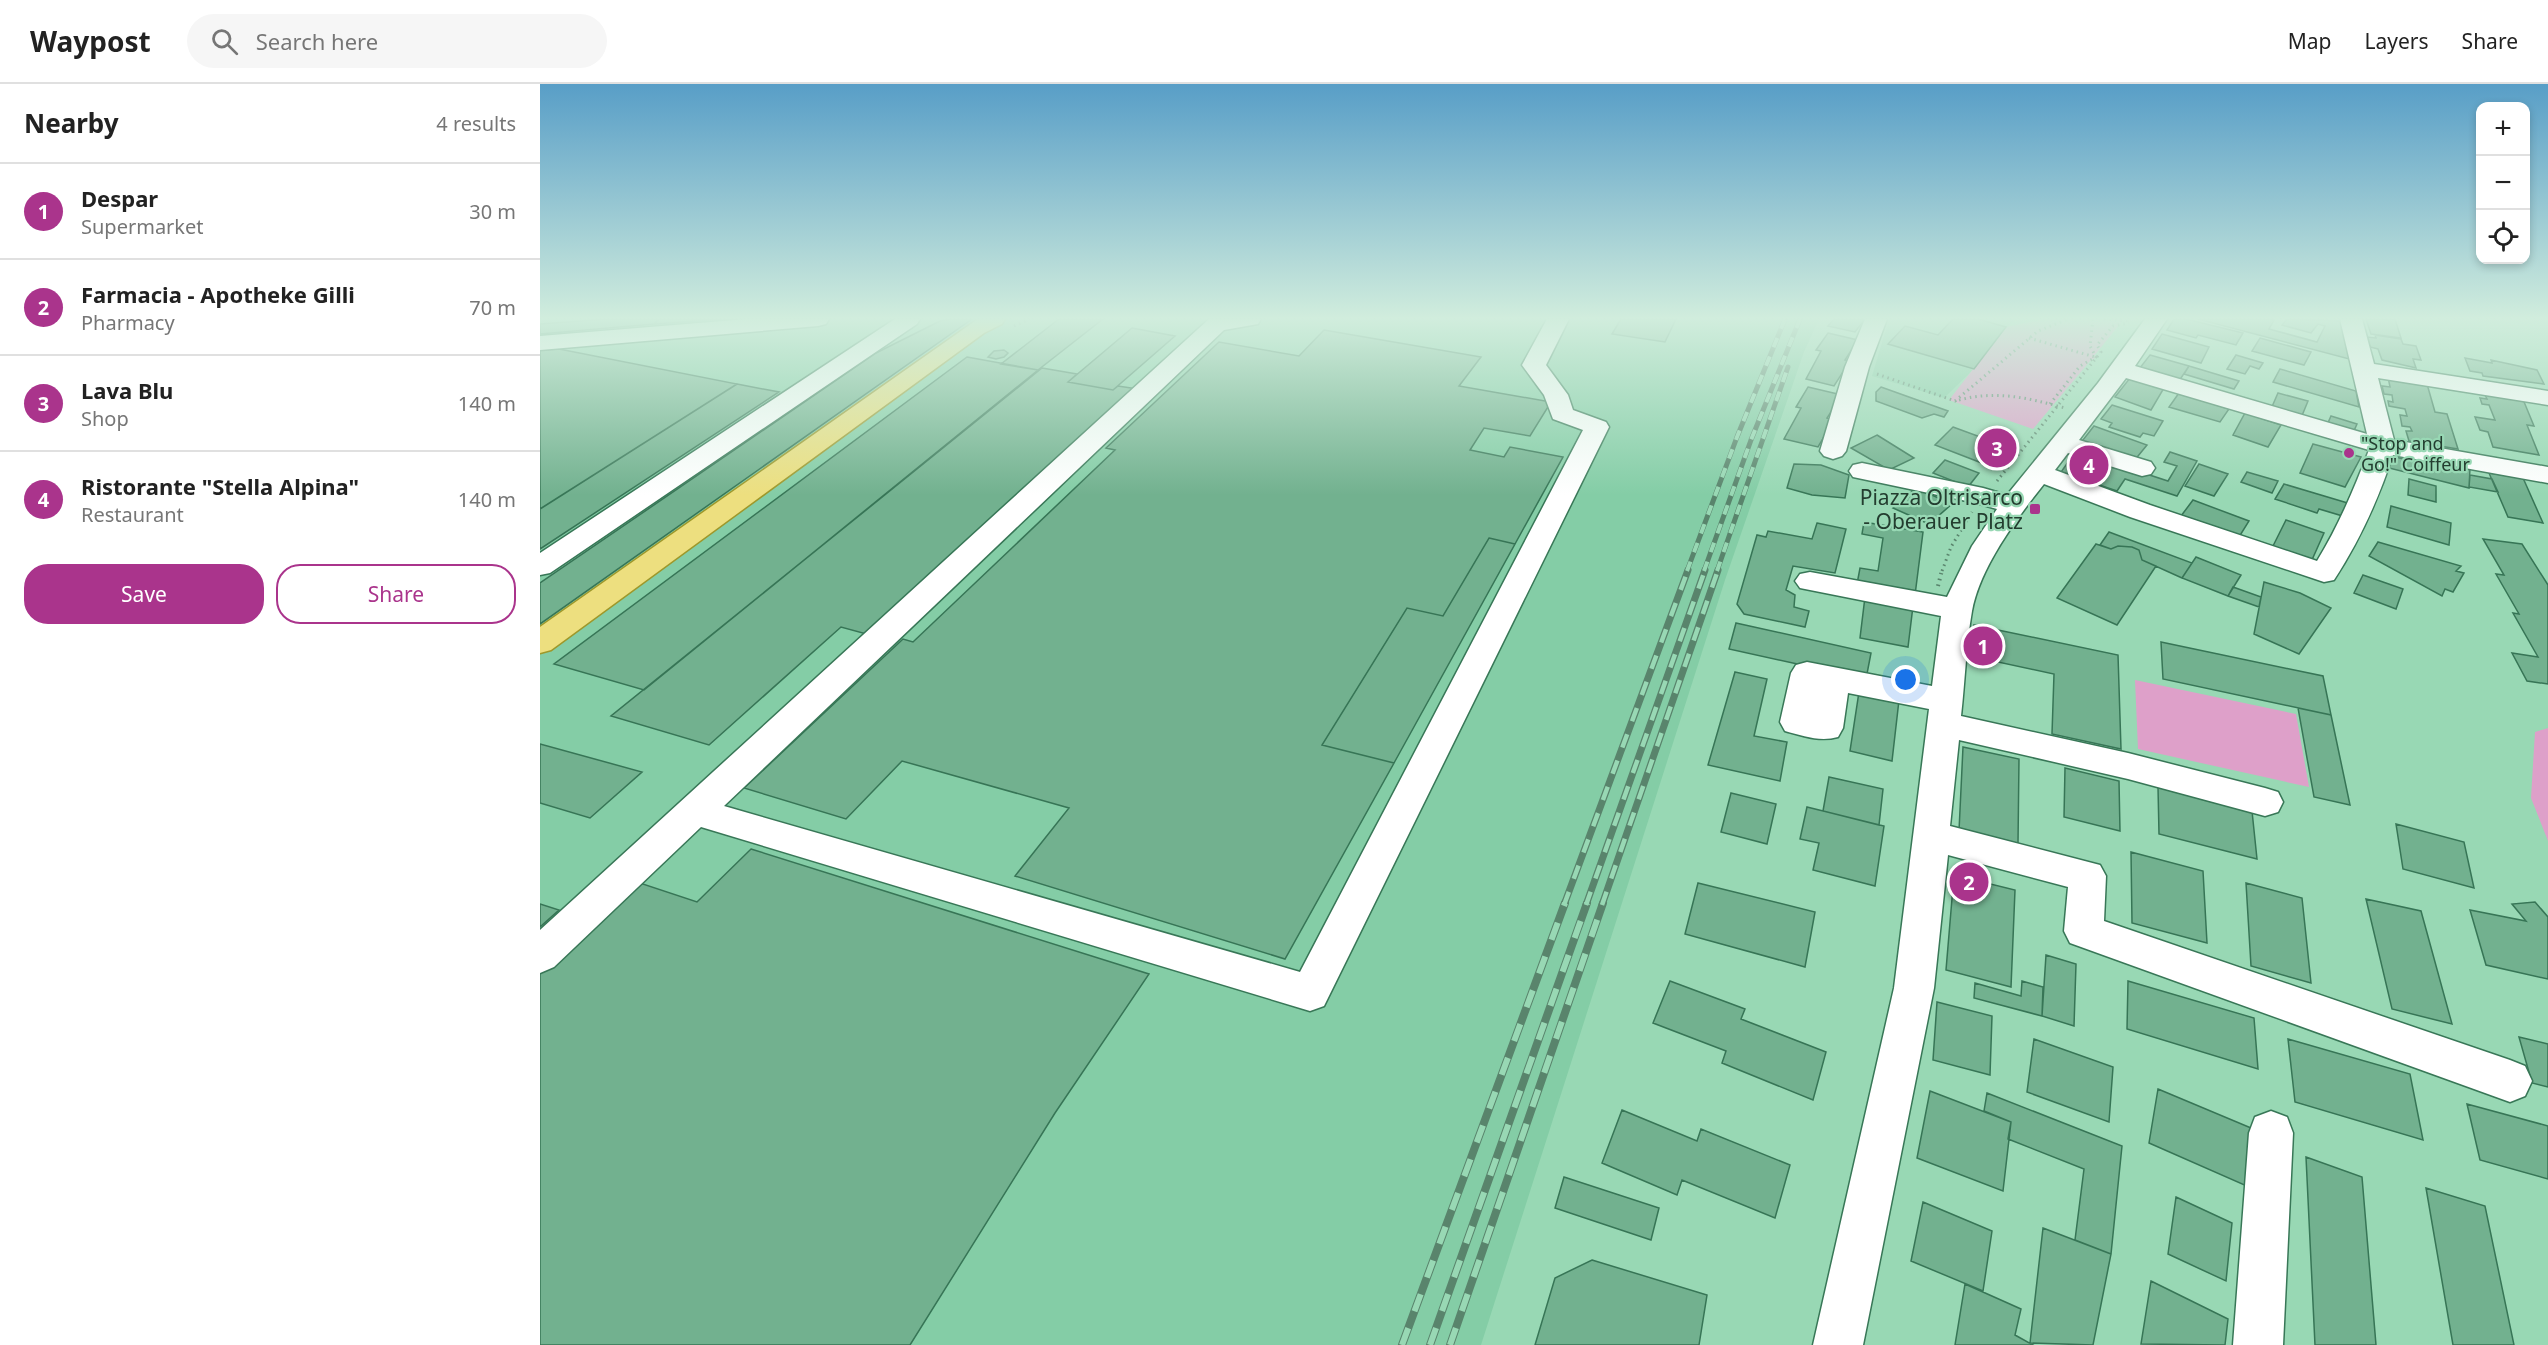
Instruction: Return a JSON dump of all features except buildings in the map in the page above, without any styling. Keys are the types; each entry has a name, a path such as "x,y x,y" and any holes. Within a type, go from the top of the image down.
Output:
{"main road":[{"path":"540,642 907,378"}],"street":[{"path":"540,566 821,378"},
{"path":"540,955 1159,378"},
{"path":"694,811 1310,993 1597,427 1563,414 1556,396 1543,378"},
{"path":"1833,451 1854,378"},
{"path":"1838,1345 1914,988 1957,609 1973,566 2013,506 2087,414 2106,378"},
{"path":"2157,378 2337,434 2383,446 2548,475"},
{"path":"2039,473 2140,511 2324,573 2349,532 2364,500 2383,446 2365,378"},
{"path":"2419,378 2548,398"},
{"path":"2063,443 2142,468"},
{"path":"1862,471 1983,496 2013,506"},
{"path":"1810,581 1957,609"},
{"path":"1834,679 2128,766 2265,802"},
{"path":"1930,837 2087,876 2084,931 2510,1081"},
{"path":"2258,1345 2271,1133"}],"path":[{"path":"1888,378 1955,401 1980,393 2001,393 2087,414"},
{"path":"1955,401 1982,378"},
{"path":"2050,404 2071,378"}],"shaded area":[{"path":"540,378 1795,378 1725,580 1481,1345 540,1345"},
{"path":"1878,378 1965,378 1944,398"},
{"path":"1966,378 2076,378 2033,429 1949,400"},
{"path":"2135,680 2296,714 2309,787 2138,749"},
{"path":"2548,728 2548,841 2531,798 2535,732"}],"railway":[{"path":"1687,571 1761,378"},
{"path":"1704,571 1751,440 1776,378"},
{"path":"1717,571 1784,378"},
{"path":"1564,905 1688,570"},
{"path":"1586,905 1705,570"},
{"path":"1602,905 1718,570"},
{"path":"1402,1345 1565,903"},
{"path":"1430,1345 1587,903"},
{"path":"1450,1345 1603,903"}],"place":[{"name":"Lava Blu","path":"1997,448"},
{"name":"\"Stop and Go!\" Coiffeur","path":"2349,453"},
{"name":"Ristorante \"Stella Alpina\"","path":"2089,465"},
{"name":"Piazza Oltrisarco - Oberauer Platz","path":"2035,509"},
{"name":"Despar","path":"1983,646"},
{"name":"Farmacia - Apotheke Gilli","path":"1969,882"}]}
